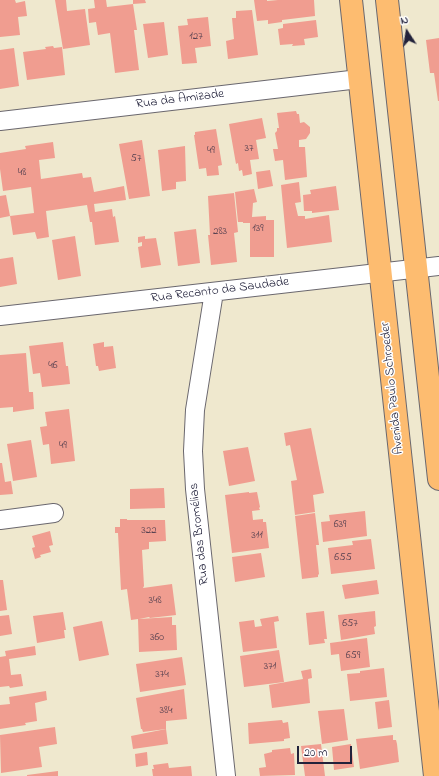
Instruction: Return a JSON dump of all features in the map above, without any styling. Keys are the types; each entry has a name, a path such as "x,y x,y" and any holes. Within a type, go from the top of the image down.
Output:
{"main road":[{"name":"Avenida Paulo Schroeder","path":"351,0 435,776"},
{"path":"387,0 439,479"}],"street":[{"name":"Rua da Amizade","path":"0,121 359,79"},
{"name":"Rua Recanto da Saudade","path":"0,316 439,266"},
{"name":"Rua das Bromélias","path":"214,292 195,410 193,451 195,489 226,776"},
{"path":"0,520 54,513"}],"building":[{"path":"0,0 15,0 16,3 25,1 27,16 18,17 20,35 0,37"},
{"path":"55,0 66,0 67,11 85,9 90,45 63,49"},
{"path":"94,0 106,0 107,7 133,4 137,30 134,30 139,70 115,73 110,33 98,35 96,22 89,23 88,9 95,8"},
{"path":"133,0 145,0 146,3 133,4"},
{"path":"254,0 314,0 315,16 282,20 282,22 268,24 268,20 257,21"},
{"path":"252,10 258,55 228,59 226,41 234,39 232,18 236,18 236,11"},
{"path":"208,17 211,46 195,48 197,63 182,64 178,26 188,25 187,19"},
{"path":"316,20 318,37 304,39 305,45 280,45 278,29 283,28 283,24"},
{"path":"164,22 168,55 148,58 143,24"},
{"path":"439,38 438,101 434,73 430,73 426,40"},
{"path":"53,46 54,48 62,47 65,75 27,80 23,52 46,49 45,47"},
{"path":"14,48 19,86 0,89 0,50"},
{"path":"296,111 297,114 299,114 300,123 304,122 310,127 310,133 306,139 299,140 299,147 305,147 307,177 285,180 283,160 275,161 273,149 278,149 275,133 277,128 279,128 277,113"},
{"path":"262,118 266,138 256,140 259,159 250,160 252,174 243,176 242,170 239,171 238,163 236,164 229,124"},
{"path":"216,129 222,165 218,166 219,175 207,176 206,168 199,169 194,135 195,132"},
{"path":"142,140 150,196 129,199 119,144"},
{"path":"53,142 55,158 39,160 41,179 82,173 83,178 91,177 94,192 124,186 126,200 94,204 95,212 112,209 113,217 115,216 119,242 95,245 92,222 90,222 87,205 46,211 49,237 37,239 35,232 13,235 10,216 34,213 31,187 3,191 0,169 0,153 26,149 25,146"},
{"path":"185,146 186,181 176,182 176,189 162,191 158,150"},
{"path":"270,170 273,186 258,189 256,172"},
{"path":"299,182 301,202 295,203 298,216 305,216 305,219 329,215 332,242 287,248 281,185"},
{"path":"336,186 339,210 312,213 312,211 304,211 303,195 311,194 310,190"},
{"path":"254,189 257,202 253,203 252,217 266,216 266,220 274,220 274,257 250,257 250,223 238,222 235,192"},
{"path":"234,193 238,232 234,233 237,262 211,265 208,235 210,235 208,196"},
{"path":"6,195 10,216 0,218 0,196"},
{"path":"196,229 200,263 178,266 174,232"},
{"path":"75,236 81,276 58,280 52,240"},
{"path":"145,236 145,239 156,238 161,265 141,268 138,247 142,246 142,242 138,243 138,237"},
{"path":"13,257 17,284 0,287 0,259"},
{"path":"63,342 70,384 42,387 40,373 33,374 29,346"},
{"path":"104,342 104,347 113,346 116,368 99,371 98,366 96,366 93,344"},
{"path":"26,353 29,392 33,392 34,409 13,412 13,407 0,408 0,355"},
{"path":"69,409 75,461 51,464 49,444 43,445 40,427 47,426 45,412"},
{"path":"311,428 324,493 313,495 315,512 295,515 291,481 297,480 290,445 286,446 284,433"},
{"path":"31,440 37,477 13,481 7,444"},
{"path":"248,447 255,481 229,486 223,451"},
{"path":"0,463 2,463 5,482 11,481 13,494 0,495"},
{"path":"164,488 165,508 130,509 130,489"},
{"path":"257,492 260,510 252,511 253,520 263,519 263,522 266,522 269,548 232,553 225,495"},
{"path":"365,511 367,536 323,542 321,522 330,521 329,515"},
{"path":"315,513 319,545 316,545 319,574 318,577 302,579 295,516"},
{"path":"120,519 165,520 166,541 149,542 149,549 142,550 143,588 172,584 176,615 139,619 172,617 172,625 176,625 177,650 139,652 138,619 131,620 127,589 121,590 118,533 115,533 115,527 120,527"},
{"path":"50,531 53,545 49,546 51,552 40,555 41,557 35,559 32,548 35,547 32,536"},
{"path":"371,539 375,569 331,574 328,548 353,545 352,541"},
{"path":"261,553 265,577 235,582 232,557"},
{"path":"0,580 3,580 7,610 0,611"},
{"path":"377,580 379,594 345,599 342,585"},
{"path":"324,611 327,639 324,639 325,643 309,645 306,613"},
{"path":"375,611 375,634 341,640 338,615"},
{"path":"63,612 66,630 64,630 65,638 37,643 33,616"},
{"path":"9,615 12,634 0,636 0,616"},
{"path":"278,616 279,621 274,622 277,648 243,652 239,622 254,620 255,627 262,626 260,619"},
{"path":"102,621 109,655 79,661 73,627"},
{"path":"367,638 370,667 341,671 339,654 331,655 330,643"},
{"path":"35,646 36,655 9,659 11,675 21,674 23,686 10,688 9,686 0,687 0,657 6,656 5,651"},
{"path":"279,650 284,682 244,687 240,656"},
{"path":"182,657 186,685 140,692 136,664"},
{"path":"384,668 387,697 350,701 347,674"},
{"path":"311,669 312,678 308,679 310,703 272,708 269,685 303,679 301,671"},
{"path":"184,689 187,719 166,721 166,729 143,732 141,729 136,698"},
{"path":"46,691 47,700 35,703 37,721 25,723 26,725 0,729 0,705 10,704 9,697"},
{"path":"389,700 392,727 378,729 375,702"},
{"path":"344,709 348,740 322,744 318,711"},
{"path":"282,720 283,723 288,722 290,738 284,739 284,741 249,744 248,723"},
{"path":"55,727 57,744 39,747 42,767 1,773 0,735"},
{"path":"166,729 168,744 133,749 131,736"},
{"path":"393,735 393,740 396,740 397,744 399,762 360,769 356,739"},
{"path":"321,744 325,776 305,776 301,746"},
{"path":"351,744 354,767 334,770 332,747"},
{"path":"290,748 291,754 294,753 295,775 260,776 259,768 266,767 264,754 272,752 272,750"},
{"path":"147,752 148,765 136,767 135,754"},
{"path":"168,763 169,768 191,766 192,776 153,776 153,765"},
{"path":"58,771 58,776 27,776 27,775"}]}
